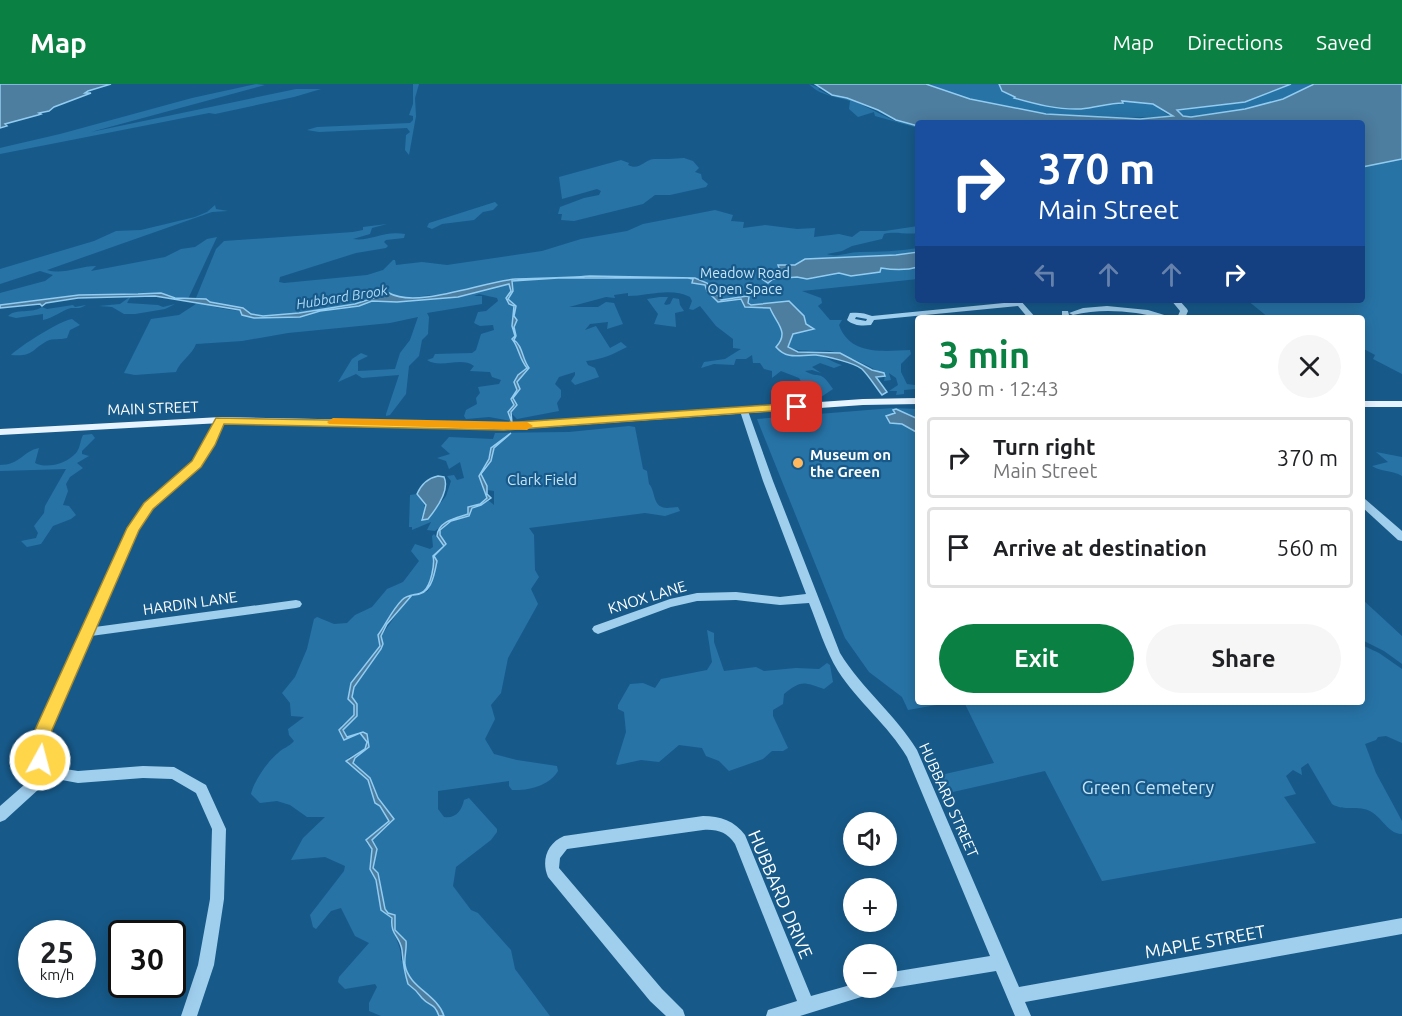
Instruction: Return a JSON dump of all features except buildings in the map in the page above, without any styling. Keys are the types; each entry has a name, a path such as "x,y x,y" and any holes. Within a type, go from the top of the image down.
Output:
{"main road":[{"name":"MAIN STREET","path":"0,432 220,420 504,427 863,402 915,401"},
{"path":"1365,404 1402,404"}],"street":[{"path":"871,318 1009,303"},
{"path":"1019,303 1029,315"},
{"path":"1075,315 1094,309 1138,311 1156,315"},
{"name":"HUBBARD STREET","path":"744,411 768,482 836,655 845,672 896,728 912,754 1023,1016"},
{"path":"189,1016 206,965 218,899 219,829 201,789 174,773 143,772 78,777 49,772 40,760 43,730 89,632 133,528 149,506 197,464 209,445 220,420"},
{"path":"1365,504 1402,537"},
{"name":"KNOX LANE","path":"598,628 659,607 697,597 736,596 780,601 813,597"},
{"name":"HARDIN LANE","path":"89,632 296,604"},
{"path":"0,815 49,772"},
{"name":"HUBBARD DRIVE","path":"677,1016 656,995 553,872 552,858 556,850 564,843 703,823 715,823 729,827 740,840 807,1006"},
{"name":"MAPLE STREET","path":"1014,996 1402,926"},
{"path":"897,979 1001,962"},
{"path":"774,1016 843,995"}],"green space":[{"path":"256,84 265,85 91,132 296,89 321,89 215,114 209,113 0,154 0,148 192,98"},
{"path":"413,84 419,84 415,98 416,116 409,155 405,150 406,135 410,132 407,128 319,132 307,130 317,127 410,123 413,120 413,116 409,115 413,104"},
{"path":"809,84 831,96 848,98 895,121 915,127 875,116 874,112 858,117 849,109 850,101 829,96"},
{"path":"926,84 999,84 1003,92 1016,97 1015,99 1047,106 1080,109 1122,104 1122,101 1153,104 1168,115 1175,116 1080,117 1017,110 955,95"},
{"path":"1291,84 1314,84 1283,99 1245,109 1191,117 1183,116 1177,110 1245,102"},
{"path":"684,158 693,161 699,168 695,172 701,174 702,179 708,184 706,187 670,195 655,195 643,204 574,221 561,220 562,214 558,214 560,207 599,195 601,191 597,189 562,199 559,177 621,160 635,167 654,159"},
{"path":"1402,159 1402,374 1373,359 1375,355 1365,350 1365,315 1265,315 1251,303 1365,303 1365,166"},
{"path":"495,202 498,205 493,210 483,212 474,220 442,224 432,229 427,227 429,223"},
{"path":"215,205 216,209 228,211 212,212 47,270 65,271 96,266 91,271 165,257 217,237 188,299 173,298 161,293 80,295 0,305 0,293 45,281 53,275 40,271 0,284 0,269 94,241 116,231 141,230 195,217 207,212"},
{"name":"Meadow Road Open Space","path":"715,210 733,215 731,221 744,222 743,228 765,225 797,229 815,228 814,237 839,234 852,237 860,231 885,231 915,226 915,233 884,234 882,239 827,254 915,248 915,252 898,255 915,255 915,279 802,291 821,298 822,303 818,306 830,320 842,320 839,325 844,335 859,347 879,351 910,350 911,354 901,364 901,372 907,384 915,385 915,389 904,390 904,394 896,395 897,391 889,391 898,385 896,378 889,373 891,380 884,381 885,376 842,355 830,351 804,351 788,347 792,335 813,328 809,326 783,334 782,341 777,347 778,350 790,355 817,355 842,365 834,368 820,363 812,367 821,373 812,370 805,371 822,376 833,389 818,399 797,400 796,397 807,392 798,391 803,385 799,378 781,371 772,378 772,371 764,369 760,363 753,363 752,355 746,359 736,359 734,365 714,364 701,368 704,362 725,359 741,349 733,348 733,339 716,326 700,306 693,310 689,309 692,301 690,297 675,293 628,296 628,293 614,295 615,298 606,297 569,307 598,307 606,302 614,303 623,324 607,329 608,322 590,324 585,330 596,326 610,348 621,342 627,347 607,356 586,361 588,365 595,368 599,377 575,385 571,381 575,372 559,377 555,384 561,390 561,397 557,403 559,411 517,419 511,413 516,407 513,398 520,388 517,382 529,369 521,349 513,340 514,337 512,340 527,368 514,382 517,390 511,399 514,406 508,412 511,421 489,417 466,419 464,416 466,410 477,404 476,398 480,393 478,387 499,384 501,380 492,377 490,372 470,371 474,366 469,363 438,363 427,360 433,358 435,354 472,353 476,350 481,334 494,330 493,325 480,326 474,323 478,312 486,311 498,301 497,298 479,294 474,296 482,296 482,304 427,313 429,317 428,334 422,340 419,356 409,366 406,394 390,415 386,416 399,375 362,378 356,374 338,382 352,359 361,353 368,356 358,361 358,371 395,369 400,353 410,340 418,317 390,323 288,333 242,341 196,344 176,372 135,375 124,373 151,319 179,315 199,302 224,309 249,311 196,298 216,249 224,241 353,232 363,230 363,227 387,224 372,228 370,234 353,239 405,234 404,238 386,240 384,242 388,246 386,248 356,253 280,277 279,282 284,283 367,275 383,270 393,260 396,265 422,262 447,265 542,251 581,239 627,231 643,224","holes":["513,280 511,283 513,291 508,299 516,308 513,316 514,306 509,304 506,298 511,291 510,284 497,285 460,296 421,296 456,294","513,316 516,320 514,327 515,336 512,329"]},
{"path":"131,296 127,303 163,307 175,304 165,309 135,314 124,314 112,307 99,306 120,304"},
{"path":"668,297 664,304 666,305 670,304 673,298 679,299 684,311 675,313 676,327 654,324 658,314 647,299"},
{"path":"73,305 75,307 86,305 68,309 43,320 43,314 16,318 8,316 15,312 42,307 47,309"},
{"path":"72,319 80,325 70,330 67,338 47,341 28,354 11,355 41,334"},
{"path":"893,408 915,409 915,705 936,705 908,710 902,697 869,672 845,638 757,419"},
{"name":"Clark Field","path":"635,427 643,469 647,471 649,484 657,503 664,508 678,507 680,511 665,516 645,513 529,528 534,535 535,570 539,577 531,589 538,604 508,658 501,693 491,705 495,719 485,739 494,754 557,766 558,771 550,780 525,789 512,790 509,781 438,791 438,809 444,817 455,815 462,807 464,800 469,798 497,829 491,840 456,867 453,886 471,910 478,913 511,950 515,969 550,1016 381,1016 369,1011 369,1003 377,987 375,984 345,989 338,982 339,977 369,943 355,936 341,908 331,911 316,929 313,927 310,915 344,871 345,866 325,857 291,860 303,838 325,817 307,817 290,805 277,801 260,803 251,794 258,778 270,761 294,741 288,729 304,717 291,716 290,703 282,693 295,677 307,649 314,619 317,617 334,624 347,623 355,615 372,607 387,589 403,582 419,561 411,551 415,544 430,549 433,547 432,536 434,534 444,546 446,544 440,535 440,530 451,521 469,516 472,507 475,506 468,508 468,514 450,519 435,531 427,530 431,522 412,530 412,527 409,527 410,495 417,494 424,505 421,519 428,519 446,496 451,481 447,476 454,475 457,480 464,478 460,462 449,469 446,461 437,458 450,454 441,446 449,437 493,439 495,433 569,432","holes":["495,446 491,462 481,476 487,490 494,491 494,505 488,500 481,503 487,498 479,476","444,546 434,556 437,561 428,591 412,595 381,636 383,644 381,649 354,687 351,697 355,702 357,716 343,730 347,737 363,732 367,734 369,747 355,758 353,763 370,778 378,798 393,821 372,840 377,849 373,866 372,848 366,840 389,821 380,806 375,803 367,778 347,763 348,758 365,749 367,742 360,733 345,740 341,726 354,715 354,705 348,699 353,680 380,645 378,635 402,600 407,596 424,591 432,575 433,556","374,869 378,873 385,909 388,913 394,914 395,930 406,941 405,964 401,960 392,918 381,910"]},
{"path":"92,434 95,438 82,451 82,454 89,456 77,463 83,468 70,477 66,484 68,491 63,505 69,506 76,515 53,526 41,544 27,547 21,541 36,538 38,533 34,526 44,513 45,506 66,469 0,471 0,465 12,463 39,448 35,463 45,466 62,463 77,451 83,435"},
{"path":"1376,452 1402,457 1402,476 1372,466 1388,462"},
{"path":"1365,602 1402,636 1402,664 1365,642"},
{"path":"707,630 714,633 714,642 724,671 756,667 764,671 796,668 819,669 827,663 830,665 833,682 824,689 799,684 784,694 783,704 773,710 773,716 788,748 783,751 772,751 763,759 729,771 719,761 706,756 702,748 679,745 659,762 641,760 616,764 626,732 624,712 618,709 618,705 630,684 643,683 655,688 661,679 707,670 712,662"},
{"name":"Green Cemetery","path":"1365,646 1402,669 1402,743 1386,736 1378,737 1365,744 1376,773 1402,821 1402,834 1392,831 1370,811 1332,804 1308,763 1301,768 1302,775 1293,770 1286,776 1296,794 1284,797 1316,843 1102,881 1045,771 944,794 936,776 994,763 965,705 1365,705"}],"shaded area":[{"path":"0,84 111,84 88,91 85,93 91,93 49,111 5,124 7,126 0,128"},
{"path":"815,84 926,84 970,99 1046,114 1140,119 1173,116 1153,104 1122,101 1123,103 1081,109 1047,106 1014,98 1002,91 999,84 1291,84 1245,102 1177,110 1183,116 1191,117 1245,109 1283,99 1314,84 1402,84 1402,159 1365,166 1365,120 915,120 915,125 896,120 847,98 832,95"},
{"path":"915,252 915,268 895,270 881,268 880,272 851,276 839,273 807,279 797,277 773,279 768,283 762,279 764,276 781,274 778,265 795,265 805,259"},
{"path":"590,276 695,278 707,283 721,300 747,296 749,297 748,303 751,305 789,301 804,316 806,324 814,329 793,334 788,347 798,352 840,353 872,370 884,373 885,376 876,377 887,392 882,395 862,369 853,364 821,356 785,354 776,347 782,337 782,332 770,308 745,307 741,299 718,302 707,291 705,285 692,283 693,279 688,278 558,278 512,281 513,291 508,299 516,306 514,316 517,320 514,327 516,336 514,340 529,368 517,382 520,389 513,398 517,405 511,412 512,423 508,412 514,405 511,399 517,390 514,382 518,375 527,368 512,339 515,336 512,326 514,306 509,304 506,298 511,291 509,284 458,297 397,302 372,301 359,306 320,311 300,317 254,318 242,315 240,310 155,296 78,298 46,303 42,306 40,304 0,308 0,305 79,295 161,293 175,298 206,299 210,302 243,308 251,314 263,316 355,304 389,293 416,298 516,279"},
{"path":"896,409 915,418 915,431 902,424 890,423 886,416 895,413 893,410"},
{"path":"511,433 494,448 491,461 481,474 487,486 487,494 491,498 481,505 472,508 469,516 451,521 440,530 440,535 446,544 444,546 437,536 438,531 448,521 468,514 468,507 480,504 487,498 479,476 489,459 491,448"},
{"path":"438,476 444,477 444,493 428,519 422,520 426,505 417,494 425,482"},
{"path":"444,546 434,556 437,561 434,573 427,589 422,592 429,584 432,574 433,556"},
{"path":"412,595 387,624 381,636 383,644 381,649 354,687 352,697 357,704 357,716 343,730 347,737 363,732 367,734 369,747 355,758 353,763 370,778 378,798 394,819 372,840 377,849 373,868 378,873 385,909 388,913 395,915 395,930 406,941 405,965 408,973 412,980 436,1002 444,1016 439,1016 434,1007 408,984 401,945 392,928 392,918 381,910 376,880 370,869 372,849 366,840 389,821 380,806 375,803 368,780 346,761 365,749 367,742 360,733 344,740 339,730 354,715 354,705 348,699 351,683 380,646 378,635 395,608 402,600"}],"slow traffic":[{"path":"333,422 527,426"}],"place":[{"name":"Museum on the Green","path":"798,463"}],"route":[{"path":"40,760 43,730 89,632 133,528 149,506 197,464 209,445 220,420 504,427 797,407"}],"water label":[{"name":"Hubbard Brook","path":"342,297"}]}
